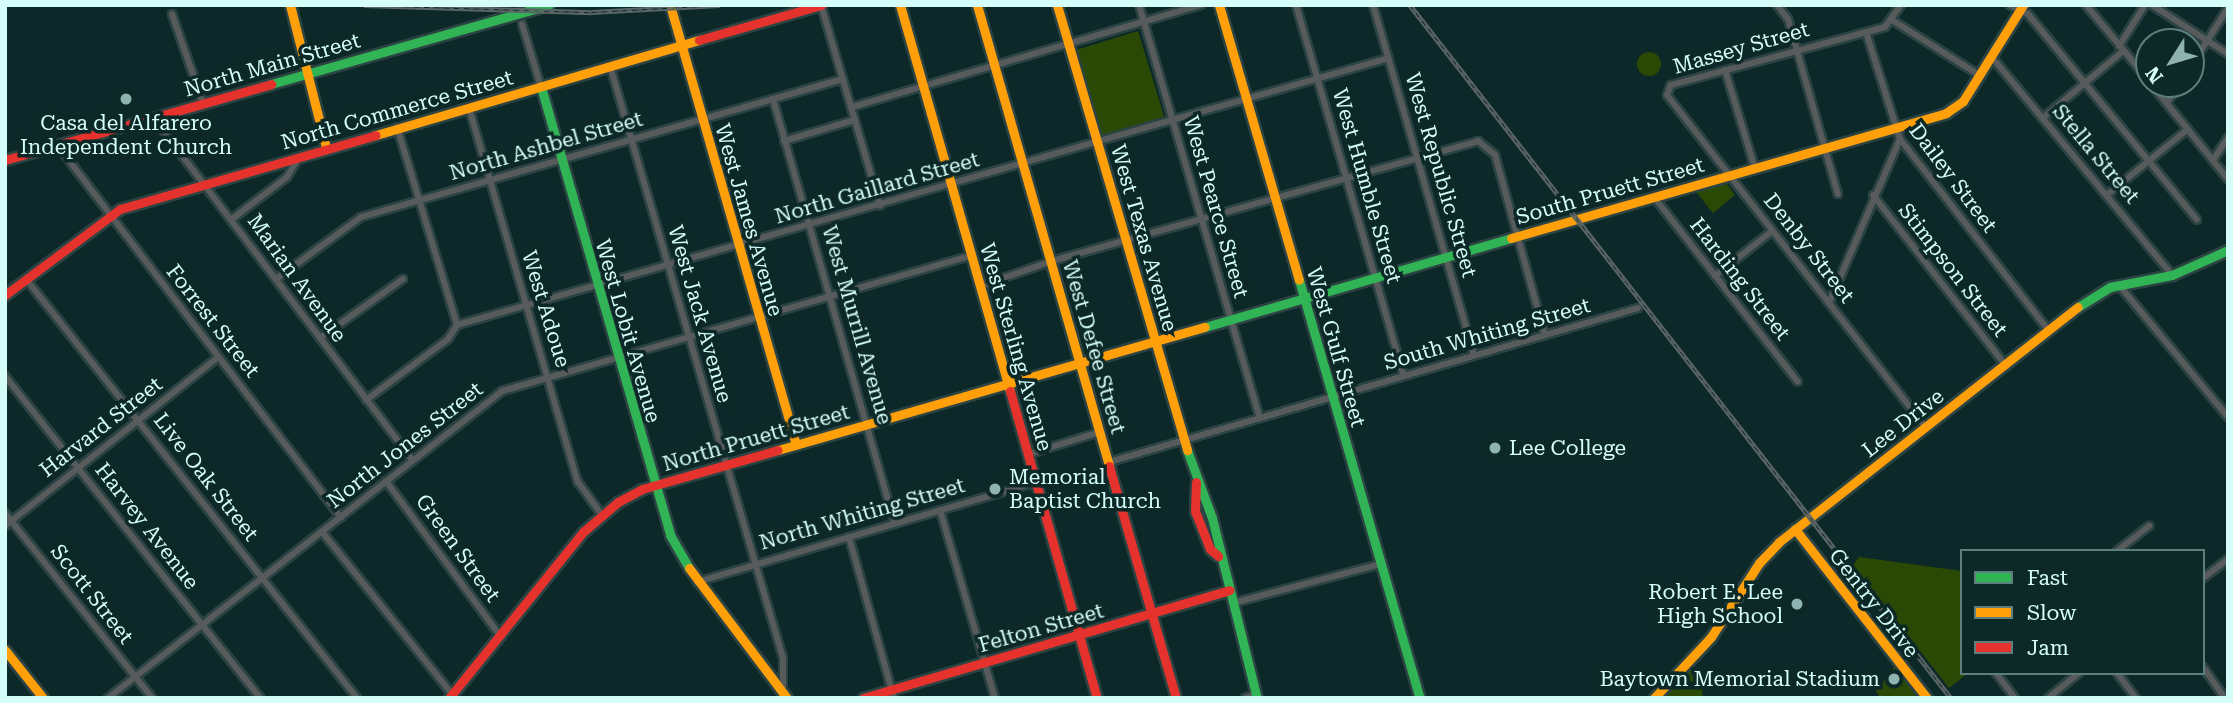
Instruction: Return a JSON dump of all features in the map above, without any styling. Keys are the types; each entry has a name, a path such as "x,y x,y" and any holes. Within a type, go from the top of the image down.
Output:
{"street":[{"path":"290,5 326,147"},
{"name":"North Main Street","path":"5,160 549,5"},
{"name":"West James Avenue","path":"670,5 796,444"},
{"path":"821,5 880,206"},
{"name":"North Commerce Street","path":"5,295 109,214 326,147 821,5"},
{"name":"West Sterling Avenue","path":"900,5 1097,698"},
{"name":"West Defee Street","path":"977,5 1177,698"},
{"name":"West Texas Avenue","path":"1057,5 1196,482 1212,518 1218,556 1257,696"},
{"name":"West Pearce Street","path":"1139,5 1260,418"},
{"path":"852,107 1201,5"},
{"name":"West Gulf Street","path":"1219,5 1420,698"},
{"name":"West Humble Street","path":"1296,5 1404,376"},
{"name":"West Republic Street","path":"1373,5 1474,355"},
{"path":"1777,5 1788,19 1838,194"},
{"path":"1866,32 1885,27 1901,5"},
{"path":"2086,5 2135,65"},
{"path":"2043,118 2121,48 2145,5"},
{"path":"2152,5 2228,54"},
{"path":"2017,7 2028,14 2197,220"},
{"name":"South Pruett Street","path":"1156,339 1304,299 1956,108 1991,56 2017,7"},
{"path":"2205,44 2228,8"},
{"path":"172,14 203,103"},
{"path":"1892,20 1979,75"},
{"name":"West Lobit Avenue","path":"522,24 596,287 674,544 697,582 785,696"},
{"name":"Massey Street","path":"1667,89 1797,49 1866,32"},
{"name":"Dailey Street","path":"1866,32 1900,139 2049,331"},
{"name":"Stella Street","path":"1991,56 2108,194 2172,275"},
{"name":"North Gaillard Street","path":"366,400 448,339 457,326 1389,58"},
{"name":"West Jack Avenue","path":"610,66 783,657 785,696"},
{"path":"1725,70 1755,168"},
{"name":"North Ashbel Street","path":"276,279 360,217 843,79"},
{"name":"Denby Street","path":"1667,89 1667,95 1926,428"},
{"path":"2163,98 2228,179"},
{"path":"2167,103 2170,98"},
{"name":"West Murrill Avenue","path":"773,99 894,522"},
{"name":"West Adoue","path":"469,108 578,482 601,514"},
{"name":"Marian Avenue","path":"153,117 412,460"},
{"path":"784,141 855,120"},
{"path":"397,127 457,326"},
{"path":"2108,194 2188,129"},
{"path":"2213,160 2228,138"},
{"path":"1829,303 1873,195 1900,139"},
{"path":"980,286 1052,261 1478,141 1486,144 1495,155 1545,335"},
{"name":"Forrest Street","path":"58,146 341,517"},
{"path":"232,219 287,177 301,155"},
{"name":"Stimpson Street","path":"1873,195 2006,366"},
{"name":"Harding Street","path":"1654,197 1798,382"},
{"path":"1715,276 1772,231"},
{"name":"Lee Drive","path":"1654,698 1711,637 1759,563 1795,529 2006,366 2085,301 2119,285 2172,275 2228,250"},
{"name":"North Jones Street","path":"108,698 502,391 972,255"},
{"name":"Live Oak Street","path":"26,279 357,698"},
{"path":"320,338 403,279"},
{"path":"2119,285 2228,417"},
{"name":"South Whiting Street","path":"1184,439 1638,308"},
{"name":"North Pruett Street","path":"450,696 601,514 655,485 1156,339"},
{"name":"Harvard Street","path":"5,526 218,357"},
{"name":"Harvey Avenue","path":"5,376 260,698"},
{"path":"1028,454 1100,432"},
{"path":"1109,462 1184,439"},
{"name":"Green Street","path":"386,481 501,637"},
{"name":"North Whiting Street","path":"697,582 1037,482"},
{"name":"West Texas Avenue","path":"1196,482 1195,512 1210,550 1218,556"},
{"path":"940,510 995,698"},
{"name":"Scott Street","path":"5,513 152,698"},
{"path":"2120,549 2149,526"},
{"name":"Gentry Drive","path":"1795,529 1927,698"},
{"path":"323,533 450,696"},
{"path":"849,537 893,694"},
{"path":"2205,576 2228,559"},
{"path":"1233,603 1381,565"},
{"name":"Felton Street","path":"863,698 893,694 985,662 1229,590"},
{"path":"5,650 43,698"},
{"path":"2205,670 2225,698"},
{"path":"1998,675 2015,698"},
{"path":"2048,698 2077,675"},
{"path":"2119,675 2136,698"},
{"path":"1245,698 1257,696"}],"green space":[{"path":"1138,31 1165,119 1102,138 1075,50"},
{"path":"1649,52 1657,56 1661,64 1657,72 1649,76 1641,72 1637,64 1641,56"},
{"path":"1726,183 1735,195 1713,213 1696,192"},
{"path":"1859,557 1960,571 1960,675 1965,675 1949,688 1853,565"},
{"name":"Baytown Memorial Stadium","path":"1894,667 1918,698 1880,698 1876,691"},
{"path":"1691,670 1701,680 1703,698 1663,698"}],"railway":[{"path":"364,5 592,12 720,5"},
{"path":"1410,5 1951,698"}],"traffic: fast":[{"path":"271,84 549,5"},
{"path":"541,87 670,535 689,568"},
{"path":"1205,327 1511,238"},
{"path":"2078,307 2110,287 2172,275 2228,250"},
{"path":"1299,280 1420,698"},
{"path":"1187,450 1212,518 1257,698"}],"traffic: slow":[{"path":"290,5 326,147"},
{"path":"670,5 796,444"},
{"path":"900,5 1010,391"},
{"path":"977,5 1109,466"},
{"path":"1057,5 1187,450"},
{"path":"1219,5 1299,280"},
{"path":"1511,238 1946,113 1963,101 2023,5"},
{"path":"376,135 699,40"},
{"path":"1654,698 1711,637 1759,563 1779,542 2078,307"},
{"path":"778,450 1205,327"},
{"path":"1795,529 1927,698"},
{"path":"689,568 787,698"},
{"path":"5,650 43,698"}],"traffic: jam":[{"path":"699,40 821,5"},
{"path":"5,160 271,84"},
{"path":"5,295 120,209 376,135"},
{"path":"1010,391 1097,698"},
{"path":"449,698 583,532 618,502 642,489 778,450"},
{"path":"1109,466 1176,698"},
{"path":"1196,482 1195,511 1210,549 1218,556"},
{"path":"863,698 1229,590"}],"place":[{"name":"Casa del Alfarero Independent Church","path":"126,99"},
{"name":"Lee College","path":"1495,448"},
{"name":"Memorial Baptist Church","path":"995,489"},
{"name":"Robert E. Lee High School","path":"1797,604"},
{"name":"Baytown Memorial Stadium","path":"1894,679"}]}
